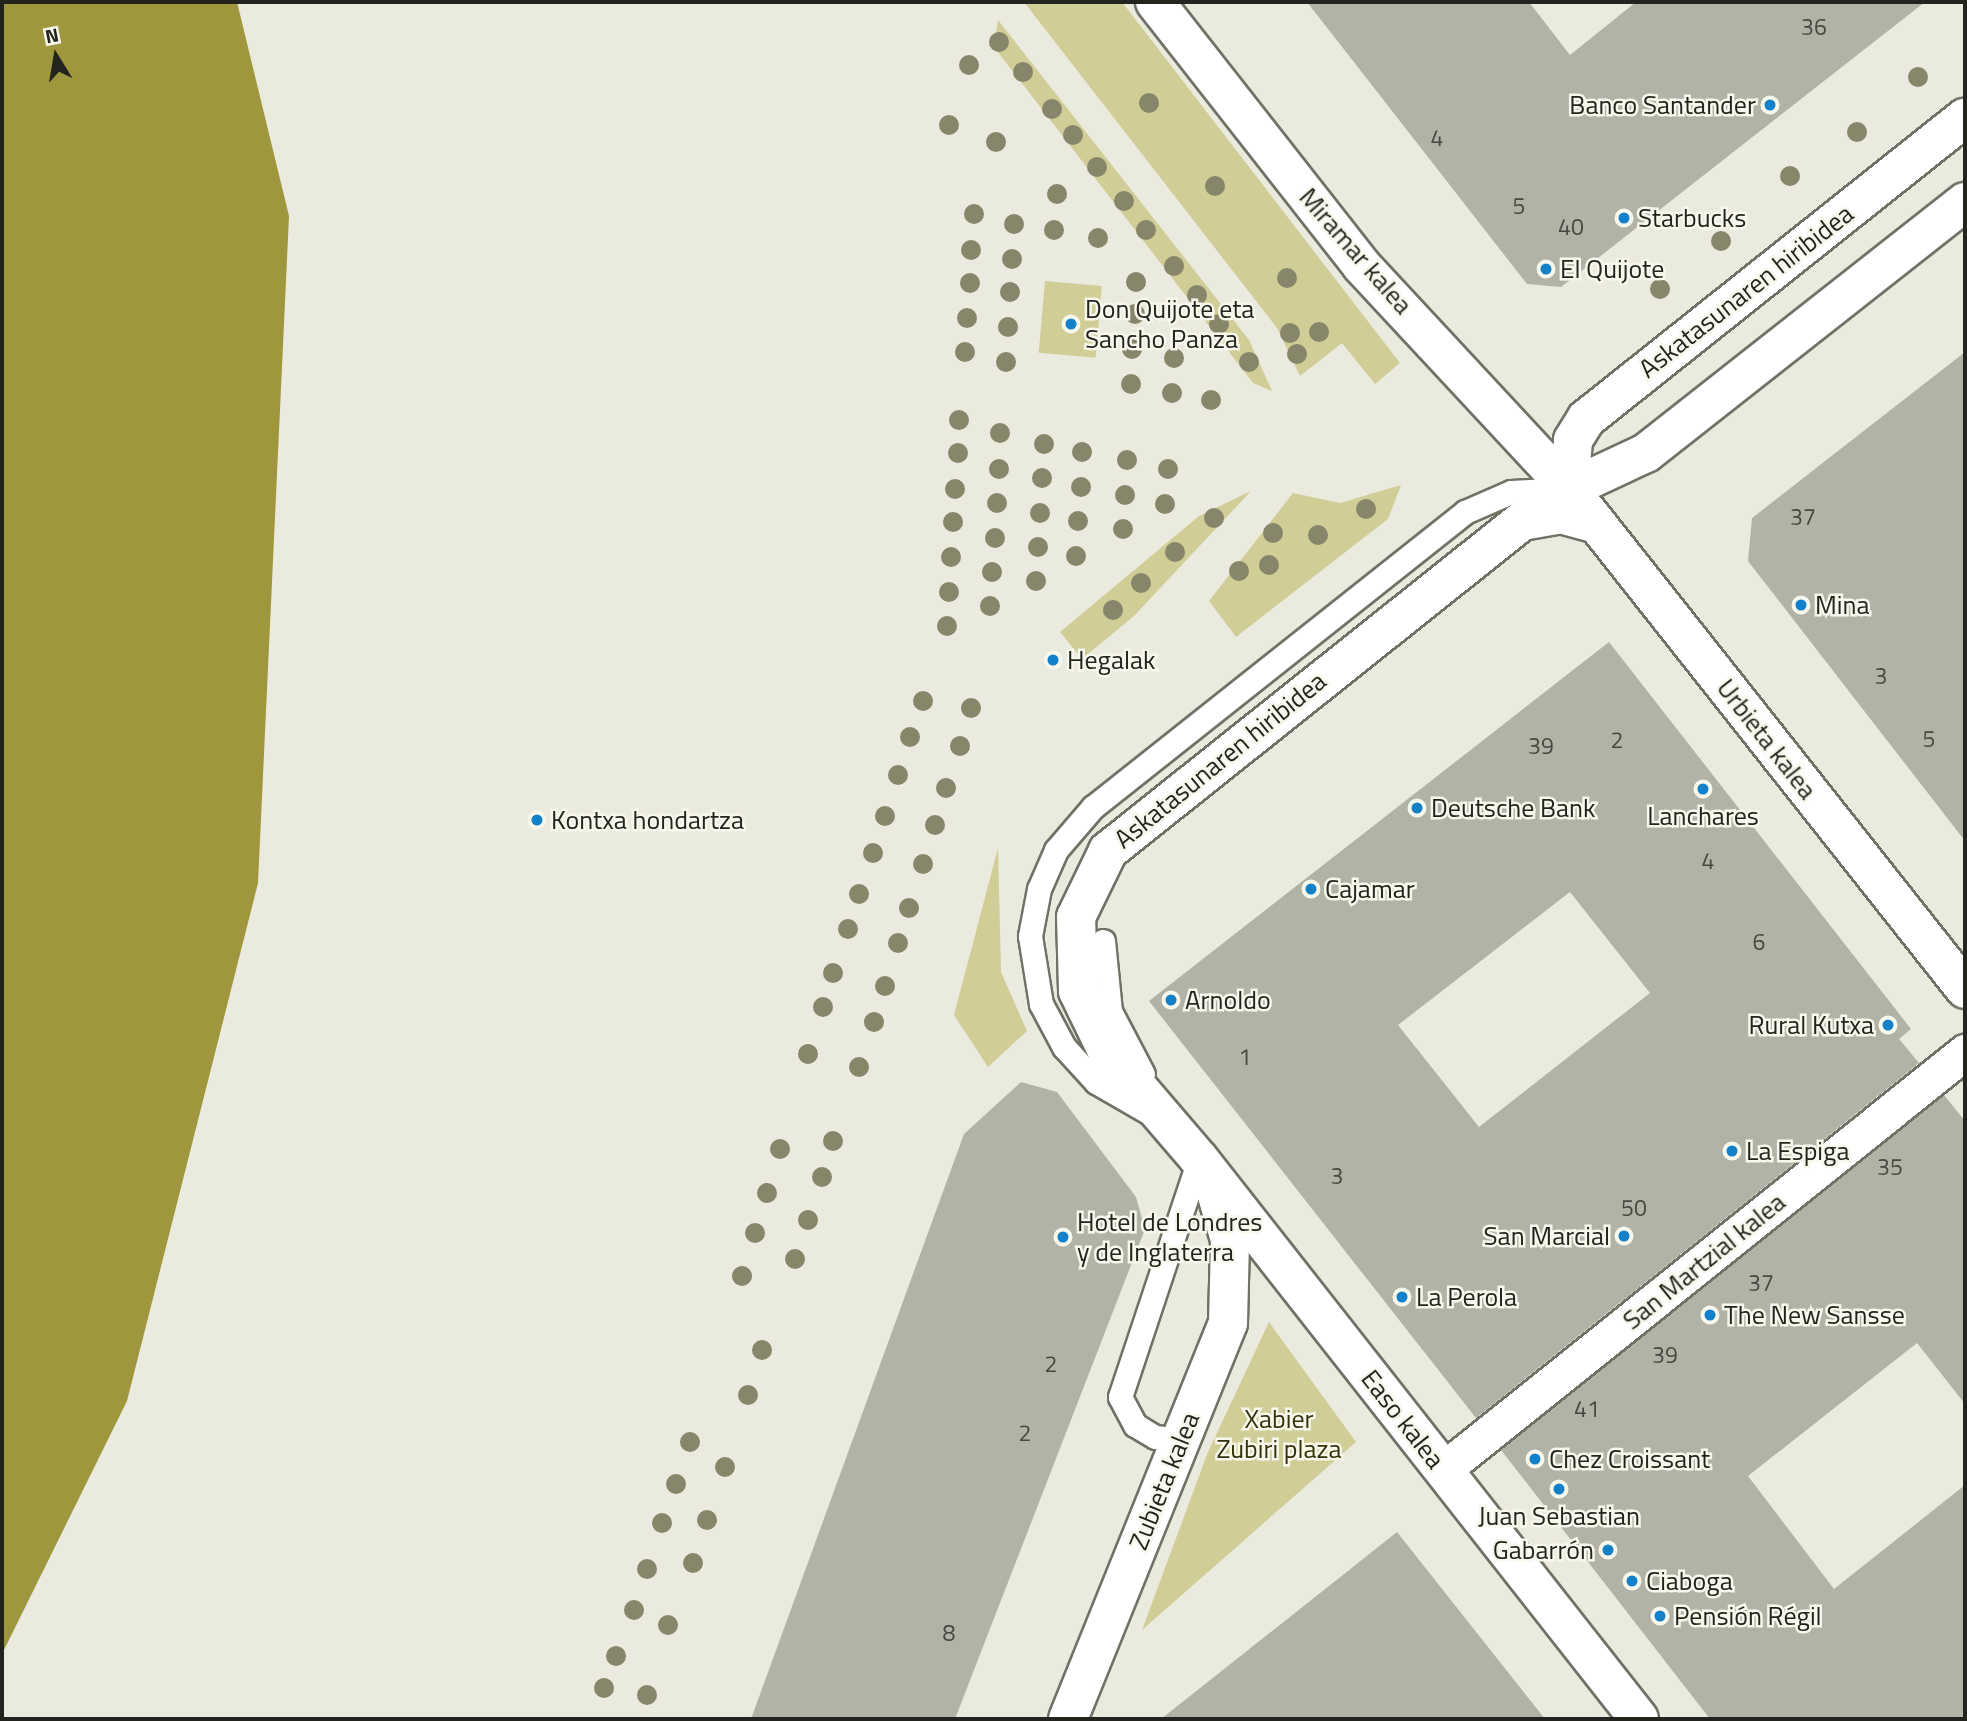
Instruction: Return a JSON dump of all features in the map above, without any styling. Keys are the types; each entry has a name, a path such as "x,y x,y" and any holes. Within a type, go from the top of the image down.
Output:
{"main road":[{"name":"Miramar kalea","path":"1155,2 1361,265 1569,489"},
{"name":"Askatasunaren hiribidea","path":"1965,118 1586,419 1573,440 1569,489 1646,453 1965,202"},
{"name":"Urbieta kalea","path":"1569,489 1965,989"},
{"name":"Askatasunaren hiribidea","path":"1167,1121 1108,1053 1078,991 1076,917 1108,851 1522,521 1560,514 1597,524"},
{"name":"Easo kalea","path":"1167,1121 1639,1719"},
{"name":"Zubieta kalea","path":"1068,1719 1228,1323 1233,1282 1224,1212 1199,1159"}],"street":[{"name":"San Martzial kalea","path":"1443,1470 1965,1052"}],"lane":[{"name":"Askatasunaren hiribidea","path":"1167,1121 1096,1082 1064,1047 1041,1004 1031,936 1039,889 1056,850 1093,807 1465,512 1511,492 1569,489"},
{"path":"1103,941 1110,1011 1167,1121"},
{"path":"1181,1440 1155,1437 1135,1426 1120,1397 1199,1159"}],"green space":[{"path":"1024,2 1122,2 1400,363 1375,384 1342,343 1300,376 1277,328"},
{"path":"998,20 1249,340 1272,391 1253,383 994,47"},
{"path":"1045,281 1102,286 1096,358 1039,353"},
{"path":"1401,485 1388,519 1236,637 1209,601 1293,493 1340,503"},
{"path":"1251,491 1134,616 1082,659 1060,632 1199,516"},
{"path":"998,848 1001,972 1027,1031 988,1067 954,1015"},
{"name":"Xabier Zubiri plaza","path":"1269,1322 1356,1442 1142,1630 1208,1452"}],"shaded area":[{"path":"2,2 237,2 289,216 258,883 127,1401 2,1654"}],"building":[{"path":"1307,2 1529,2 1570,55 1636,2 1925,2 1561,287 1527,284"},
{"path":"1965,352 1965,841 1748,561 1752,518"},
{"path":"1609,642 1911,1029 1899,1039 1919,1063 1476,1418 1149,1001","holes":["1570,892 1650,993 1479,1127 1398,1025"]},
{"name":"Hotel de Londres y de Inglaterra","path":"1021,1082 1057,1092 1136,1197 1145,1229 955,1719 751,1719 964,1134"},
{"path":"1944,1095 1965,1121 1965,1404 1917,1343 1748,1476 1834,1589 1965,1485 1965,1719 1710,1719 1501,1450"},
{"path":"1397,1532 1545,1719 1161,1719"}],"place":[{"name":"Banco Santander","path":"1770,105"},
{"name":"Starbucks","path":"1624,218"},
{"name":"El Quijote","path":"1546,269"},
{"name":"Don Quijote eta Sancho Panza","path":"1071,324"},
{"name":"Mina","path":"1801,605"},
{"name":"Hegalak","path":"1053,660"},
{"name":"Lanchares","path":"1703,789"},
{"name":"Deutsche Bank","path":"1417,808"},
{"name":"Kontxa hondartza","path":"537,820"},
{"name":"Cajamar","path":"1311,889"},
{"name":"Arnoldo","path":"1171,1000"},
{"name":"Rural Kutxa","path":"1888,1025"},
{"name":"La Espiga","path":"1732,1151"},
{"name":"San Marcial","path":"1624,1236"},
{"name":"Hotel de Londres y de Inglaterra","path":"1063,1237"},
{"name":"La Perola","path":"1402,1297"},
{"name":"The New Sansse","path":"1710,1315"},
{"name":"Chez Croissant","path":"1535,1459"},
{"name":"Juan Sebastian","path":"1559,1489"},
{"name":"Gabarrón","path":"1608,1550"},
{"name":"Ciaboga","path":"1632,1581"},
{"name":"Pensión Régil","path":"1660,1616"}]}
